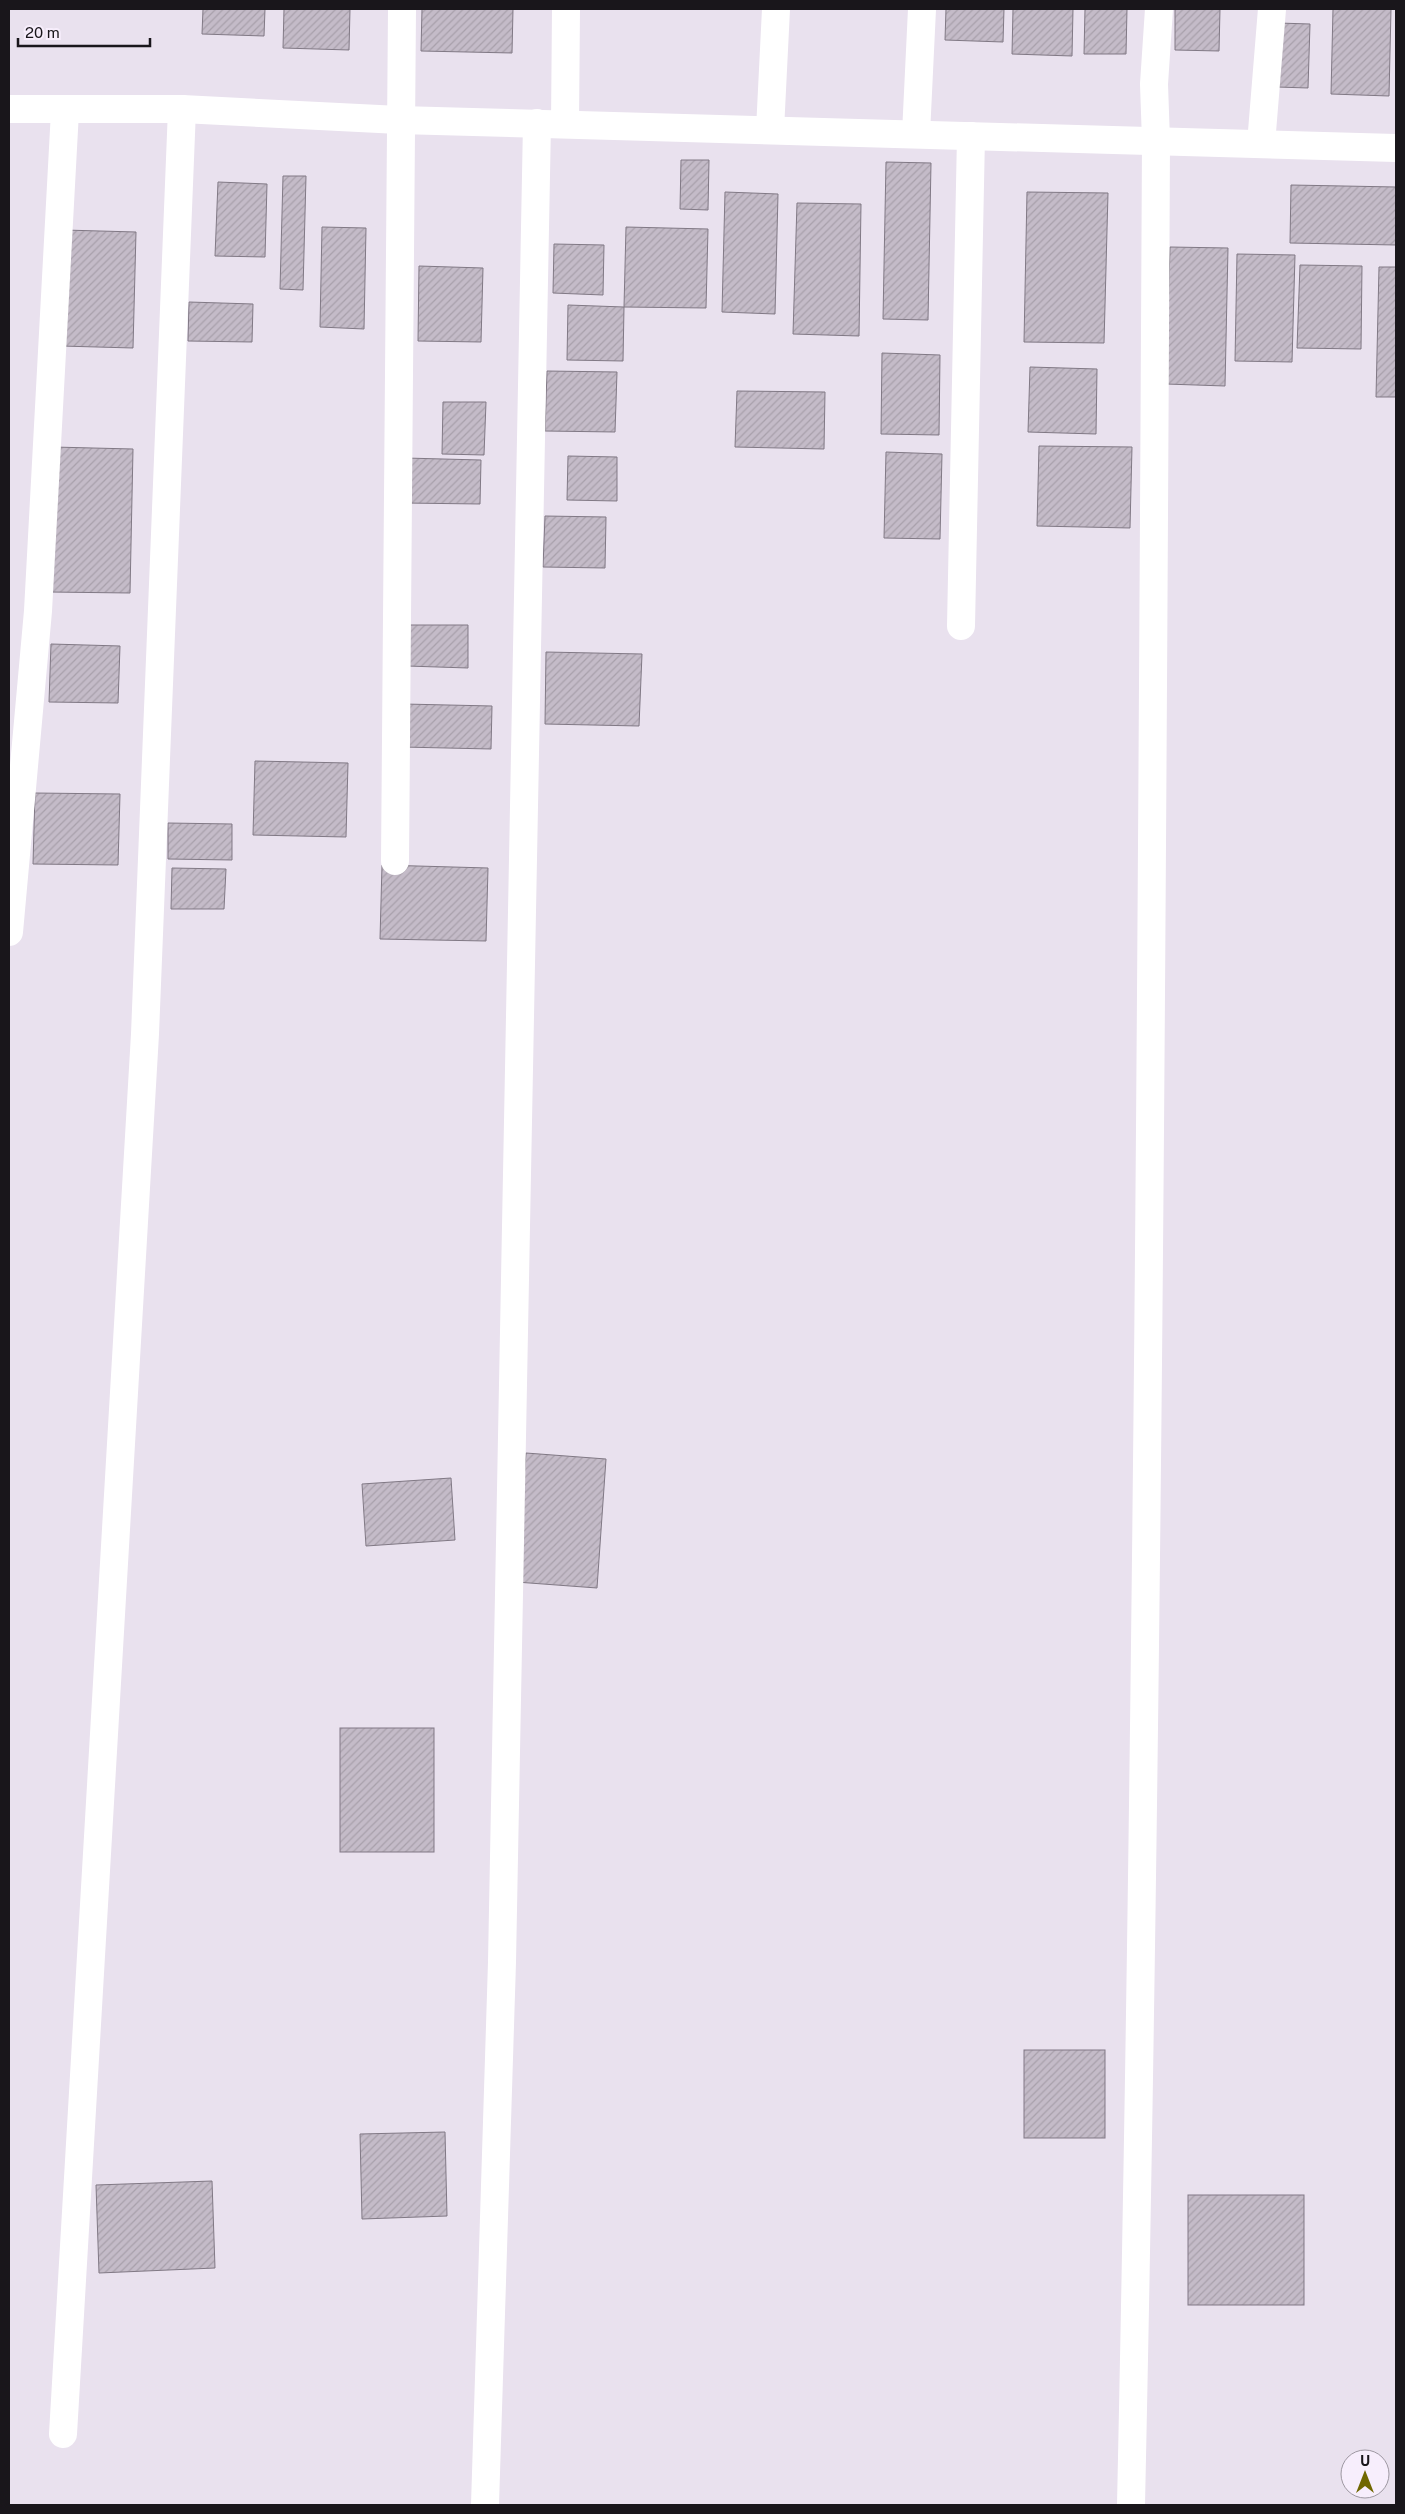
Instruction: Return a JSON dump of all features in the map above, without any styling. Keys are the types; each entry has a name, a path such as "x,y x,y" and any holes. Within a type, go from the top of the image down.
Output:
{"street":[{"path":"396,861 399,120 402,9"},
{"path":"564,124 566,9"},
{"path":"770,130 776,9"},
{"path":"916,134 922,9"},
{"path":"1131,2505 1142,2016 1150,1310 1156,141 1154,84 1159,9"},
{"path":"1261,144 1272,9"},
{"path":"9,109 182,109 399,120 1156,141 1197,140 1396,148"},
{"path":"63,2434 145,1034 182,109"},
{"path":"9,932 39,602 65,110"},
{"path":"485,2505 502,1952 537,123"},
{"path":"961,626 971,136"}],"building":[{"path":"203,9 265,9 264,36 202,34"},
{"path":"284,9 350,9 349,50 283,48"},
{"path":"422,9 513,9 512,53 421,51"},
{"path":"946,9 1004,9 1003,42 945,40"},
{"path":"1013,9 1073,9 1072,56 1012,54"},
{"path":"1085,9 1127,9 1126,54 1084,54"},
{"path":"1175,9 1220,9 1219,51 1175,50"},
{"path":"1333,9 1391,9 1389,96 1331,94"},
{"path":"1278,23 1310,24 1308,88 1277,87"},
{"path":"681,160 709,160 708,210 680,209"},
{"path":"886,162 931,163 928,320 883,319"},
{"path":"283,176 306,176 303,290 280,289"},
{"path":"218,182 267,184 265,257 215,256"},
{"path":"1291,185 1396,187 1396,245 1290,243"},
{"path":"725,192 778,194 775,314 722,312"},
{"path":"1027,192 1108,193 1104,343 1024,342"},
{"path":"797,203 861,204 859,336 793,334"},
{"path":"322,227 366,228 364,329 320,327"},
{"path":"626,227 708,229 706,308 624,307"},
{"path":"64,230 136,232 133,348 61,346"},
{"path":"554,244 604,245 603,295 553,293"},
{"path":"1170,247 1228,248 1225,386 1166,384"},
{"path":"1237,254 1295,255 1292,362 1235,361"},
{"path":"1300,265 1362,266 1361,349 1297,348"},
{"path":"419,266 483,268 481,342 418,341"},
{"path":"1379,267 1396,267 1396,397 1376,397"},
{"path":"189,302 253,304 252,342 188,341"},
{"path":"568,305 624,307 623,361 567,360"},
{"path":"882,353 940,355 939,435 881,434"},
{"path":"1030,367 1097,369 1096,434 1028,432"},
{"path":"547,371 617,372 615,432 545,431"},
{"path":"737,391 825,392 824,449 735,447"},
{"path":"443,402 486,402 484,455 442,454"},
{"path":"1039,446 1132,447 1130,528 1037,526"},
{"path":"53,447 133,449 130,593 49,592"},
{"path":"886,452 942,454 940,539 884,538"},
{"path":"568,456 617,457 617,501 567,500"},
{"path":"405,458 481,460 480,504 404,503"},
{"path":"545,516 606,517 605,568 543,567"},
{"path":"408,625 468,625 468,668 407,666"},
{"path":"51,644 120,646 118,703 49,702"},
{"path":"546,652 642,654 639,726 545,724"},
{"path":"404,704 492,706 491,749 402,747"},
{"path":"255,761 348,763 346,837 253,835"},
{"path":"35,793 120,794 118,865 33,864"},
{"path":"168,823 232,824 232,860 168,859"},
{"path":"382,865 488,868 486,941 380,939"},
{"path":"172,868 226,869 224,909 171,909"},
{"path":"526,1453 606,1459 597,1588 516,1582"},
{"path":"451,1478 455,1540 366,1546 362,1484"},
{"path":"340,1728 434,1728 434,1852 340,1852"},
{"path":"1024,2050 1105,2050 1105,2138 1024,2138"},
{"path":"445,2132 447,2216 362,2219 360,2134"},
{"path":"212,2181 215,2268 99,2273 96,2185"},
{"path":"1188,2195 1304,2195 1304,2305 1188,2305"}]}
